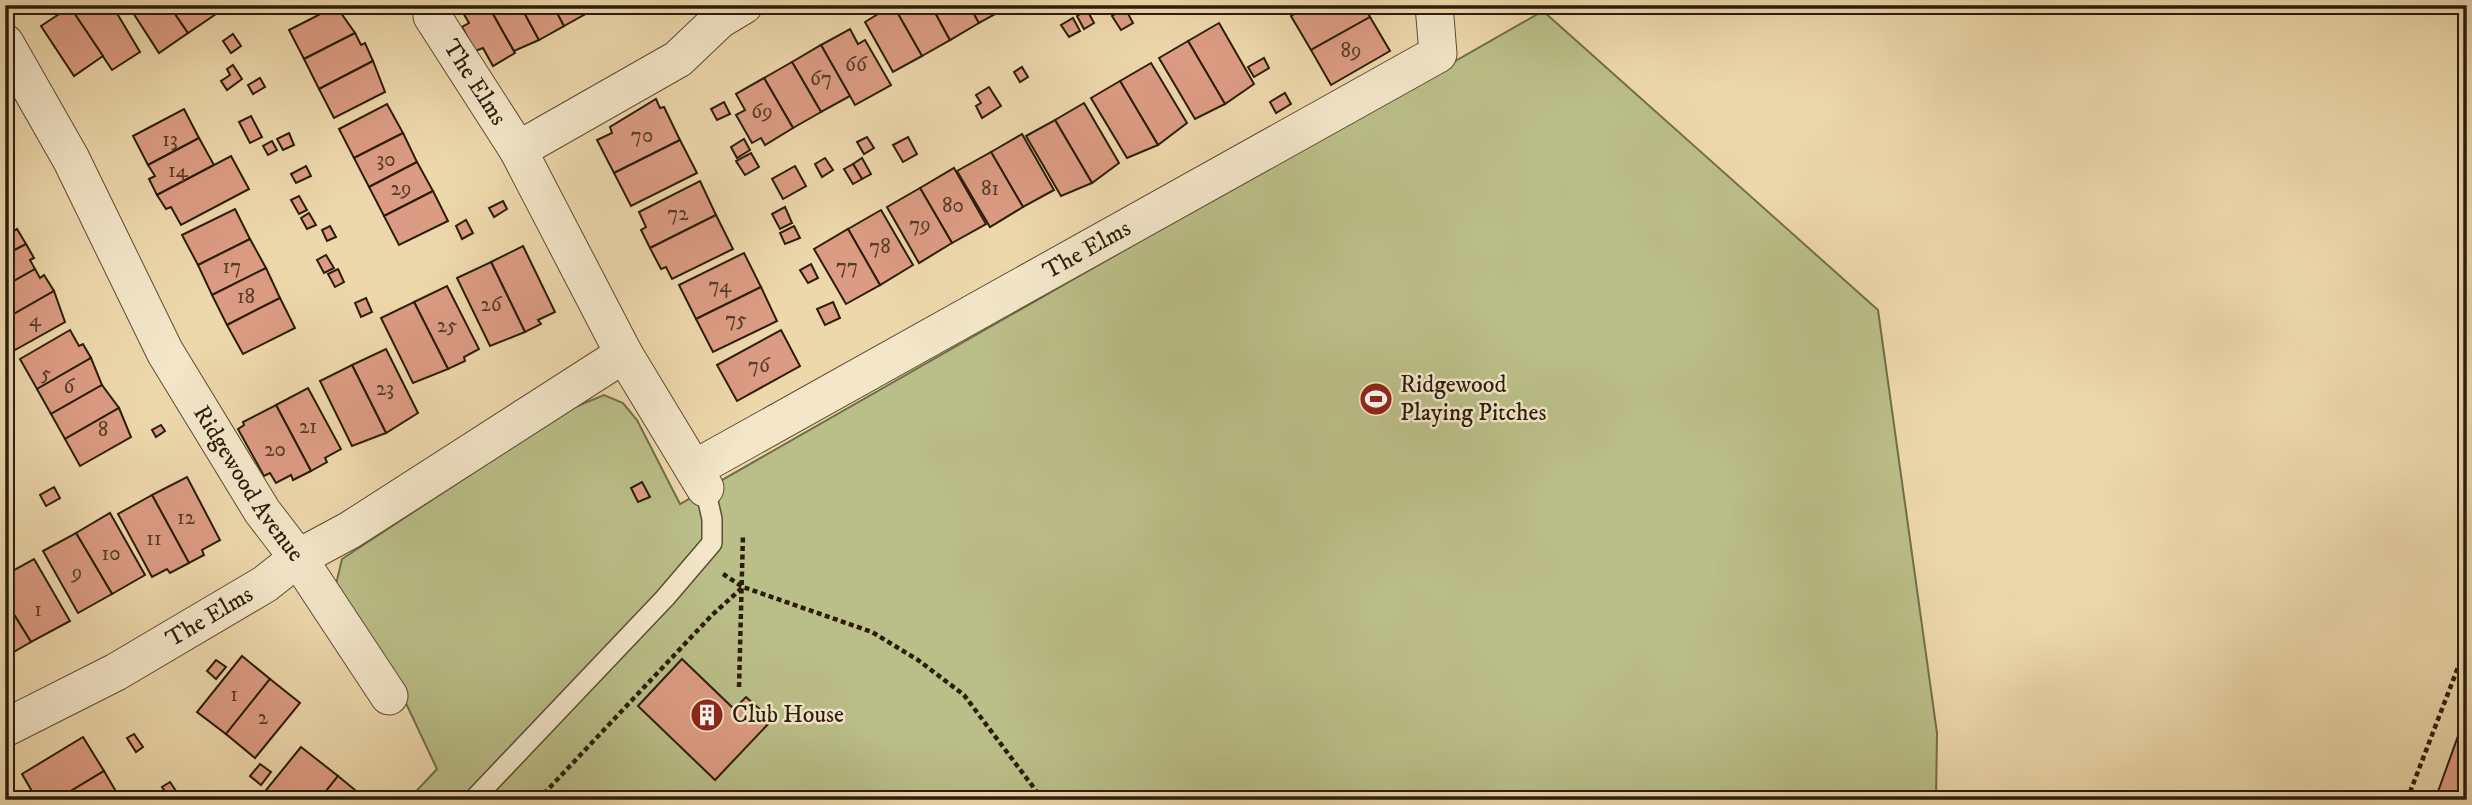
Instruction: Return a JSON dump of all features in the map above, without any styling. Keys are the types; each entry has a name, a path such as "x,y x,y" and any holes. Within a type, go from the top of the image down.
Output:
{"street":[{"name":"The Elms","path":"518,149 678,59 719,20 744,5"},
{"name":"The Elms","path":"699,479 1438,54 1434,5"},
{"name":"The Elms","path":"432,16 518,149 624,354"},
{"name":"Ridgewood Avenue","path":"5,43 71,159 165,352 262,511 299,558 350,530 624,354"},
{"path":"624,354 699,479"},
{"name":"The Elms","path":"5,728 116,672 265,584 299,558"},
{"path":"299,558 389,696"}],"lane":[{"path":"473,800 665,598 712,542 712,519 699,479"}],"path":[{"path":"739,687 743,587"},
{"path":"538,800 712,615 743,587"},
{"path":"743,587 872,632 918,660 964,695 1043,800"},
{"path":"2407,800 2467,644"}],"green space":[{"name":"Ridgewood Playing Pitches","path":"1543,11 1878,310 1937,733 1936,800 408,800 437,769 403,697 336,584 342,559 570,409 604,395 623,403 637,420 680,504"}],"building":[{"path":"112,5 140,52 112,70 70,7"},
{"path":"128,5 169,5 188,33 159,53"},
{"path":"169,5 210,5 216,14 188,33"},
{"path":"473,5 488,5 515,53 493,66 483,48 475,51 462,27 469,23 462,11"},
{"path":"488,5 520,5 539,40 514,51"},
{"path":"520,5 553,5 564,26 539,40"},
{"path":"553,5 585,5 589,12 564,26"},
{"path":"893,5 931,5 950,40 922,56"},
{"path":"893,5 922,56 893,72 865,22"},
{"path":"931,5 969,5 979,23 950,40"},
{"path":"969,5 1007,5 1008,7 979,23"},
{"path":"1309,5 1364,5 1370,17 1311,50 1291,16"},
{"path":"336,6 355,33 304,59 289,30"},
{"path":"70,7 103,56 74,76 41,26"},
{"path":"1125,8 1133,23 1121,30 1112,16"},
{"path":"1087,10 1094,23 1084,29 1077,16"},
{"path":"1370,17 1390,51 1331,85 1311,50"},
{"path":"1073,18 1080,31 1069,37 1061,25"},
{"path":"1219,23 1254,84 1225,104 1188,41"},
{"path":"850,29 858,44 865,40 891,85 855,105 821,45"},
{"path":"355,33 361,45 365,43 373,61 319,89 304,59"},
{"path":"233,34 241,46 231,53 223,41"},
{"path":"1188,41 1225,104 1195,119 1159,58"},
{"path":"821,45 850,96 821,112 792,62"},
{"path":"1264,58 1269,68 1254,77 1248,67"},
{"path":"373,61 385,92 334,118 319,89"},
{"path":"792,62 821,112 793,128 764,78"},
{"path":"1151,63 1187,123 1158,145 1120,81"},
{"path":"233,65 242,79 227,90 221,81 230,75 227,69"},
{"path":"1022,67 1028,77 1020,82 1014,72"},
{"path":"260,78 265,87 253,94 248,85"},
{"path":"764,78 793,128 765,145 761,138 752,143 736,115 745,110 736,94"},
{"path":"1120,81 1158,145 1127,158 1091,98"},
{"path":"989,87 1001,106 982,118 976,106 981,103 976,95"},
{"path":"1285,93 1291,104 1276,113 1270,102"},
{"path":"656,99 660,108 664,107 680,140 614,173 597,140 612,133 610,127"},
{"path":"724,102 730,114 717,120 711,109"},
{"path":"1084,103 1119,163 1092,183 1055,120"},
{"path":"387,104 403,133 354,158 339,129"},
{"path":"184,109 199,138 148,165 133,136"},
{"path":"251,116 262,137 250,143 239,122"},
{"path":"1055,120 1092,183 1061,196 1026,136"},
{"path":"289,133 294,145 283,150 277,139"},
{"path":"403,133 417,162 369,187 354,158"},
{"path":"1022,134 1054,190 1023,207 991,152"},
{"path":"867,137 874,148 864,154 857,142"},
{"path":"908,137 917,154 903,162 893,145"},
{"path":"199,138 214,165 157,195 149,179 155,176 148,165"},
{"path":"744,139 750,150 737,158 731,147"},
{"path":"680,140 697,173 631,206 614,173"},
{"path":"272,141 277,150 268,155 263,146"},
{"path":"991,152 1023,207 990,227 957,171"},
{"path":"751,153 759,167 745,175 736,161"},
{"path":"231,156 249,189 181,225 171,207 166,209 157,195"},
{"path":"825,158 833,170 822,177 815,164"},
{"path":"862,158 871,174 862,179 853,164"},
{"path":"417,162 433,191 384,216 369,187"},
{"path":"853,164 862,179 853,184 844,169"},
{"path":"306,166 311,176 296,183 291,174"},
{"path":"795,166 806,186 783,199 772,179"},
{"path":"954,168 986,224 952,243 920,188"},
{"path":"700,181 716,215 650,248 641,230 646,227 639,212"},
{"path":"920,188 952,243 919,263 887,207"},
{"path":"433,191 448,221 399,245 384,216"},
{"path":"299,196 307,210 299,214 291,200"},
{"path":"503,201 507,209 494,217 489,208"},
{"path":"785,207 792,223 780,229 772,214"},
{"path":"235,209 250,239 198,265 182,235"},
{"path":"881,210 913,265 880,285 848,229"},
{"path":"309,213 316,225 307,229 301,218"},
{"path":"716,215 733,249 672,279 666,267 661,269 650,248"},
{"path":"7,219 26,244 5,255"},
{"path":"466,220 473,233 462,239 456,226"},
{"path":"330,226 336,237 327,241 322,230"},
{"path":"794,226 800,238 785,244 780,233"},
{"path":"848,229 880,285 846,304 814,249"},
{"path":"250,239 266,268 212,295 198,265"},
{"path":"26,244 34,258 30,260 35,269 5,286 5,255"},
{"path":"523,246 555,312 538,320 541,324 525,332 491,262"},
{"path":"744,253 761,287 696,319 679,285"},
{"path":"326,255 334,268 324,273 317,260"},
{"path":"491,262 525,332 490,346 457,278"},
{"path":"811,264 818,278 808,283 800,270"},
{"path":"266,268 280,298 227,325 212,295"},
{"path":"35,269 40,278 44,275 54,291 5,319 5,286"},
{"path":"338,269 344,282 335,287 328,274"},
{"path":"447,286 479,349 464,357 465,361 448,369 414,302"},
{"path":"761,287 777,321 713,352 696,319"},
{"path":"54,291 65,322 15,350 5,334 5,319"},
{"path":"280,298 295,328 243,354 227,325"},
{"path":"366,298 372,312 361,317 355,303"},
{"path":"414,302 448,369 413,383 381,318"},
{"path":"833,302 840,318 825,325 817,309"},
{"path":"70,330 79,346 83,344 91,358 37,389 20,359"},
{"path":"781,330 800,366 737,401 717,365"},
{"path":"386,349 418,413 386,433 352,365"},
{"path":"91,358 102,385 51,414 37,389"},
{"path":"352,365 386,433 352,446 320,381"},
{"path":"102,385 119,408 65,439 51,414"},
{"path":"308,388 341,449 325,458 327,462 311,471 276,405"},
{"path":"276,405 311,471 293,480 291,475 276,483 270,473 264,476 238,429 244,425 243,422"},
{"path":"119,408 131,437 80,466 65,439"},
{"path":"161,425 165,431 156,437 152,430"},
{"path":"187,477 220,540 202,550 204,555 189,563 152,495"},
{"path":"642,482 650,497 638,502 631,488"},
{"path":"54,487 60,498 46,506 40,495"},
{"path":"152,495 189,563 170,573 167,569 152,577 118,514"},
{"path":"110,513 145,575 112,594 76,533"},
{"path":"76,533 112,594 78,613 43,551"},
{"path":"34,559 70,621 31,642 5,600 5,575"},
{"path":"5,600 31,642 5,657"},
{"path":"242,656 270,679 226,734 197,712"},
{"name":"Club House","path":"682,659 734,709 746,697 772,720 715,780 638,706"},
{"path":"216,660 226,667 216,679 207,671"},
{"path":"270,679 300,703 255,758 226,734"},
{"path":"2467,711 2467,800 2435,800"},
{"path":"134,734 143,747 136,752 127,738"},
{"path":"83,737 104,771 56,800 37,800 22,774"},
{"path":"301,747 338,776 319,800 258,800"},
{"path":"260,764 271,772 261,785 250,776"},
{"path":"104,771 121,800 56,800"},
{"path":"338,776 367,800 319,800"},
{"path":"170,782 178,794 170,799 162,787"}],"place":[{"name":"Ridgewood Playing Pitches","path":"1376,399"},
{"name":"Club House","path":"707,715"}]}
